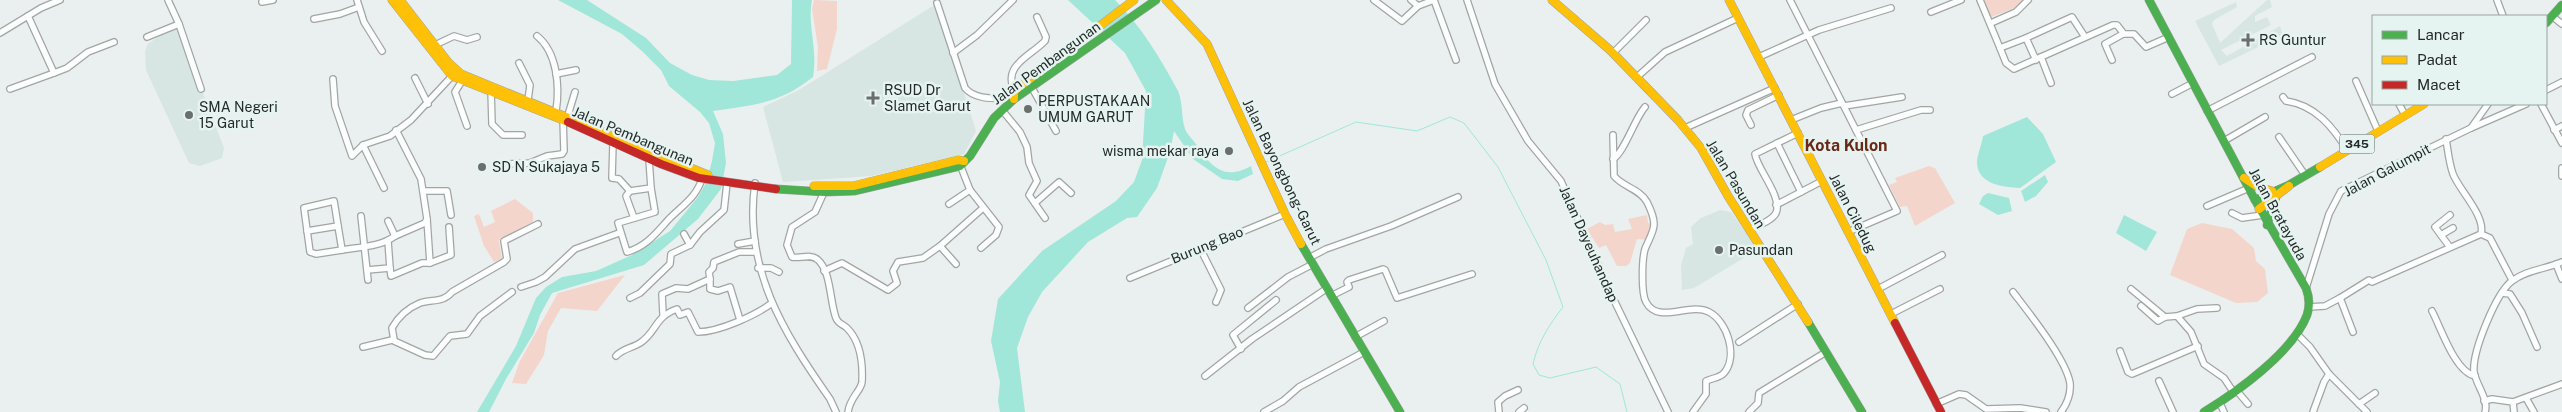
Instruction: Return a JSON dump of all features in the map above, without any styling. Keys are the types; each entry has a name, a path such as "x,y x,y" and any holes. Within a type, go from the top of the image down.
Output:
{"main road":[{"name":"Jalan Pembangunan","path":"392,0 424,36 435,45 454,69 491,90 565,116 705,177"},
{"name":"Jalan Pembangunan","path":"400,0 452,76 462,81 556,110 613,143 649,159 705,177 754,185 825,190 864,190 961,162 1014,95 1031,86 1156,0"},
{"path":"1014,95 1096,28 1134,0"},
{"name":"Jalan Bayongbong-Garut","path":"1166,0 1206,44 1284,214 1400,412"},
{"name":"Jalan Pasundan","path":"1552,0 1613,53 1701,148 1749,230 1798,304 1862,412"},
{"name":"Jalan Ciledug","path":"1729,0 1941,412"},
{"name":"Jalan Bratayuda","path":"2150,1 2267,225 2306,288 2309,307"},
{"path":"2547,22 2562,5"},
{"name":"345","path":"2255,200 2274,194 2422,105"},
{"path":"2244,178 2274,194"},
{"name":"345","path":"2261,212 2274,194"},
{"name":"345","path":"2267,225 2274,194"},
{"path":"2204,412 2236,392 2297,334 2309,307"}],"street":[{"path":"0,33 60,0"},
{"path":"168,0 179,24 200,89"},
{"path":"262,2 273,0"},
{"path":"953,53 990,23 1012,0"},
{"path":"1374,0 1402,22 1418,6 1434,0 1456,60"},
{"path":"1411,0 1418,6"},
{"name":"Jalan Dayeuhandap","path":"1468,0 1495,84 1514,120 1561,181 1613,298 1668,412"},
{"path":"1790,0 1897,210 1897,212 1868,222 1848,232"},
{"path":"1932,12 1961,0"},
{"path":"1980,0 2006,63 2011,68 2016,69 2115,25 2123,34"},
{"path":"1991,23 2016,12 2028,0"},
{"path":"2497,0 2503,15"},
{"path":"314,19 340,14 358,3 364,22 382,51"},
{"path":"937,3 965,88 971,95 1014,95 1010,78 1012,70 1045,41 1046,37 1037,17"},
{"path":"1759,57 1808,35 1891,8"},
{"path":"28,16 54,73"},
{"path":"2000,48 2072,17 2085,37"},
{"path":"2552,17 2562,24"},
{"path":"1637,77 1665,52 1738,18"},
{"path":"1613,53 1646,20"},
{"path":"147,37 179,24"},
{"path":"2112,60 2106,44 2123,34 2134,34 2146,47 2169,37"},
{"path":"435,45 454,36 467,40 478,37"},
{"path":"537,36 548,48 556,74 556,110"},
{"path":"2026,38 2051,83"},
{"path":"10,89 67,68 88,52 114,42"},
{"path":"2208,111 2312,57"},
{"path":"519,63 530,85 528,100"},
{"path":"556,74 576,70"},
{"path":"333,79 335,102 350,155 364,145 383,139 396,130 428,104 452,76"},
{"path":"415,78 428,104"},
{"path":"462,81 454,92 466,126"},
{"path":"2356,81 2378,132"},
{"path":"2547,90 2562,82"},
{"path":"2172,94 2193,83"},
{"path":"1031,86 1056,131"},
{"path":"1684,128 1775,88"},
{"path":"491,90 491,117 498,132 503,135 522,135"},
{"path":"508,164 530,163 547,156 562,154 564,151 565,116 575,92"},
{"path":"1751,125 1746,114 1748,110 1779,96"},
{"path":"1791,120 1821,108 1902,97"},
{"path":"2283,97 2286,101 2301,105 2329,123 2347,150"},
{"path":"2400,105 2405,115"},
{"path":"2471,128 2487,105"},
{"name":"Jalan Galumpit","path":"2306,288 2329,214 2341,191 2446,139 2524,105"},
{"path":"2542,105 2562,143"},
{"path":"1613,158 1618,155 1633,124 1645,106"},
{"path":"1002,110 1020,132 1027,148 1037,181 1029,195 1045,218"},
{"path":"1856,130 1930,110"},
{"path":"2224,141 2265,117"},
{"path":"2554,130 2562,126"},
{"path":"396,130 421,179 424,191 430,263"},
{"path":"1749,230 1775,214 1776,205 1770,184 1755,156 1798,133"},
{"path":"1612,135 1615,150 1613,171 1616,178 1641,195 1647,202 1654,219 1653,228 1644,254 1643,293 1648,306 1661,314 1673,310 1709,312 1722,323 1725,330 1729,354 1726,368 1722,375 1706,380 1706,394 1693,412"},
{"path":"2279,137 2305,175"},
{"path":"2446,139 2454,176 2477,216 2482,227 2481,234"},
{"path":"613,143 612,178 619,178 630,191"},
{"path":"1777,143 1801,192"},
{"path":"364,145 384,188"},
{"path":"649,159 656,210 618,222 619,233 627,252 647,243 671,217 694,198 705,177"},
{"path":"961,162 970,190 994,221 999,231 981,248"},
{"path":"2562,168 2562,176"},
{"path":"630,298 640,293 670,264 671,254 690,244 725,209 725,181"},
{"path":"1776,205 1822,181"},
{"path":"1035,203 1059,182 1071,193"},
{"path":"754,185 752,221 758,268 772,303 836,412"},
{"path":"634,218 626,196 630,191 652,188"},
{"path":"2207,206 2249,188"},
{"path":"825,190 815,212 792,227 787,246 792,257 817,258 824,271 834,300 835,316 851,334 860,350 862,384 851,399 848,412"},
{"path":"949,204 970,190"},
{"path":"424,191 447,191 451,215"},
{"path":"1248,308 1326,249 1392,226 1458,197"},
{"path":"342,250 334,201 304,208 310,252 316,254 342,250 365,246 388,241 425,223 427,219"},
{"path":"824,271 842,263 888,290 897,283 893,271 898,262 923,258 940,246 983,208"},
{"path":"2232,213 2242,218 2261,212"},
{"name":"Burung Bao","path":"1130,278 1157,265 1201,250 1219,240 1284,214"},
{"path":"2449,246 2434,227 2450,214"},
{"path":"361,216 368,280"},
{"path":"388,221 395,236"},
{"path":"394,340 392,328 399,316 422,303 446,299 452,292 504,262 507,257 504,241 538,224"},
{"path":"307,231 338,226"},
{"path":"388,241 391,276 422,263 430,263 451,255 449,227"},
{"path":"2441,235 2453,228"},
{"path":"521,286 536,282 545,277 575,249 619,233"},
{"path":"684,234 690,244"},
{"path":"2309,307 2327,305 2369,280 2372,282 2449,246 2481,234 2490,238 2512,280"},
{"path":"738,244 755,241"},
{"path":"940,246 956,264"},
{"path":"1201,250 1221,290 1216,302"},
{"path":"740,320 730,287 718,290 710,289 709,272 713,268 714,262 739,252 756,252"},
{"path":"1878,289 1942,255"},
{"path":"2485,412 2488,400 2475,376 2477,348 2512,280 2558,265 2562,279"},
{"path":"367,270 390,268"},
{"path":"758,268 771,268 779,272"},
{"path":"1205,376 1241,349 1328,292 1349,287 1347,282 1349,280 1383,269 1388,275 1396,298 1472,274"},
{"path":"663,314 662,294 676,288 688,290 710,279"},
{"path":"1891,314 1940,289"},
{"path":"2131,289 2165,318"},
{"path":"363,347 394,340 425,355 433,356 450,336 467,334 480,316 512,292"},
{"path":"2013,292 2047,340 2067,375 2070,390 2068,401 2060,412"},
{"path":"2505,293 2515,300 2537,347"},
{"path":"2340,298 2353,332"},
{"path":"1241,349 1233,335 1276,300"},
{"path":"616,356 641,343 663,314 677,309 680,315 688,312 698,332 708,331 740,320 772,303"},
{"path":"1739,342 1798,304"},
{"path":"2141,306 2158,320 2197,309 2217,308"},
{"path":"2432,311 2460,365 2468,374 2475,376"},
{"path":"2177,316 2191,332 2204,364 2224,378 2248,404"},
{"path":"1355,336 1384,321"},
{"path":"2297,334 2310,346 2329,374 2367,412"},
{"path":"2120,351 2128,372 2132,374 2198,346"},
{"path":"1268,411 1314,378 1364,352"},
{"path":"1749,412 1758,403 1758,393 1826,352"},
{"path":"2313,412 2324,382 2329,374"},
{"path":"2159,381 2173,412"},
{"path":"2488,400 2512,402 2562,384"},
{"path":"1499,412 1498,402 1505,396 1518,390"},
{"path":"2359,404 2375,393"},
{"path":"1936,404 1959,394 1966,396 1986,409 2020,408 2046,412"},
{"path":"2526,398 2534,412"},
{"path":"2512,402 2514,412"},
{"path":"2220,403 2224,412"}],"shaded area":[{"path":"558,0 587,0 646,38 670,63 692,75 709,80 733,81 777,75 791,64 792,0 812,0 813,77 789,93 766,102 713,111 723,134 726,163 721,189 698,219 644,265 552,293 540,315 534,333 506,379 489,412 477,412 516,346 536,298 546,287 562,277 596,271 632,255 670,231 698,197 706,183 712,161 715,143 709,123 700,112 669,86 661,70 622,34"},
{"path":"814,0 837,1 837,29 827,69 817,71 818,47 812,9"},
{"path":"1068,0 1115,0 1142,32 1165,67 1180,95 1185,129 1207,159 1213,165 1226,172 1242,170 1251,166 1253,174 1238,181 1222,179 1193,159 1174,131 1170,152 1157,188 1137,217 1127,218 1088,242 1042,292 1028,317 1017,348 1025,412 1000,412 998,401 1000,382 991,341 998,299 1042,251 1116,201 1134,182 1142,160 1146,91 1125,53"},
{"path":"1983,0 2024,0 2017,7 1991,17"},
{"path":"2267,0 2270,0 2272,7 2255,16 2255,22 2267,17 2271,25 2221,50 2227,56 2280,26 2283,35 2219,66 2195,21 2236,2 2237,7 2214,20 2212,24 2220,43"},
{"name":"RSUD Dr Slamet Garut","path":"936,4 976,131 964,154 872,176 783,182 763,107 799,90"},
{"name":"SMA Negeri 15 Garut","path":"175,28 179,31 224,148 222,158 200,166 189,163 146,70 145,51 148,44 169,29"},
{"path":"2027,117 2043,134 2056,162 2020,188 2007,187 1987,180 1978,170 1977,163 1983,136"},
{"path":"1929,166 1935,168 1955,203 1915,226 1907,206 1900,207 1889,185 1897,182 1895,178"},
{"path":"2045,175 2048,182 2036,196 2025,202 2021,191"},
{"path":"1988,193 2009,198 2012,211 1998,215 1979,204 1983,196"},
{"path":"515,199 533,213 533,222 499,240 502,259 494,262 484,246 474,216 479,214 484,227 495,222 491,211"},
{"name":"Pasundan","path":"1720,210 1731,212 1753,243 1752,253 1694,288 1682,290 1681,265 1686,248 1693,244 1691,227 1701,218"},
{"path":"1647,215 1648,223 1653,224 1649,240 1637,239 1630,263 1626,266 1617,266 1606,245 1599,248 1587,229 1600,222 1605,225 1613,224 1615,232 1632,229 1628,219"},
{"path":"2124,215 2157,232 2146,251 2116,233"},
{"path":"2202,223 2232,229 2254,248 2256,261 2265,269 2268,293 2257,302 2236,303 2170,275 2187,229"},
{"path":"625,275 597,311 561,308 548,331 544,355 526,384 512,383 520,361 558,293"}],"waterway":[{"path":"1266,162 1356,122 1417,131 1450,117 1464,123 1498,167 1546,260 1563,307 1549,327 1538,348 1533,364 1539,375 1550,378 1596,367 1620,384 1627,412"}],"traffic: fast":[{"path":"776,189 825,192 854,191 960,166 970,156 994,118 1014,99 1156,0"},
{"path":"2149,0 2255,200"},
{"path":"2547,22 2562,5"},
{"path":"2204,412 2232,394 2277,357 2290,343 2307,315 2309,301 2306,288 2255,200 2289,185 2320,167"},
{"path":"2267,225 2276,197"},
{"path":"1301,244 1400,412"},
{"path":"1808,322 1862,412"}],"traffic: slow":[{"path":"392,0 452,76 568,122"},
{"path":"400,0 448,62 461,74 708,175"},
{"path":"1014,99 1014,91 1134,0"},
{"path":"1166,0 1207,44 1285,214 1301,244"},
{"path":"1552,0 1610,50 1678,120 1701,148 1728,196 1808,322"},
{"path":"1729,0 1895,323"},
{"path":"2320,167 2422,105"},
{"path":"814,186 853,186 958,160 964,161"},
{"path":"2244,178 2256,186 2272,191"},
{"path":"2259,209 2289,186"}],"traffic: jam":[{"path":"568,122 661,164 699,178 776,189"},
{"path":"1895,323 1941,412"}],"place":[{"name":"RS Guntur","path":"2248,40"},
{"name":"RSUD Dr Slamet Garut","path":"873,98"},
{"name":"PERPUSTAKAAN UMUM GARUT","path":"1028,109"},
{"name":"SMA Negeri 15 Garut","path":"189,115"},
{"name":"wisma mekar raya","path":"1229,151"},
{"name":"SD N Sukajaya 5","path":"482,167"},
{"name":"Pasundan","path":"1719,250"}],"district":[{"name":"Kota Kulon","path":"1846,145"}]}
